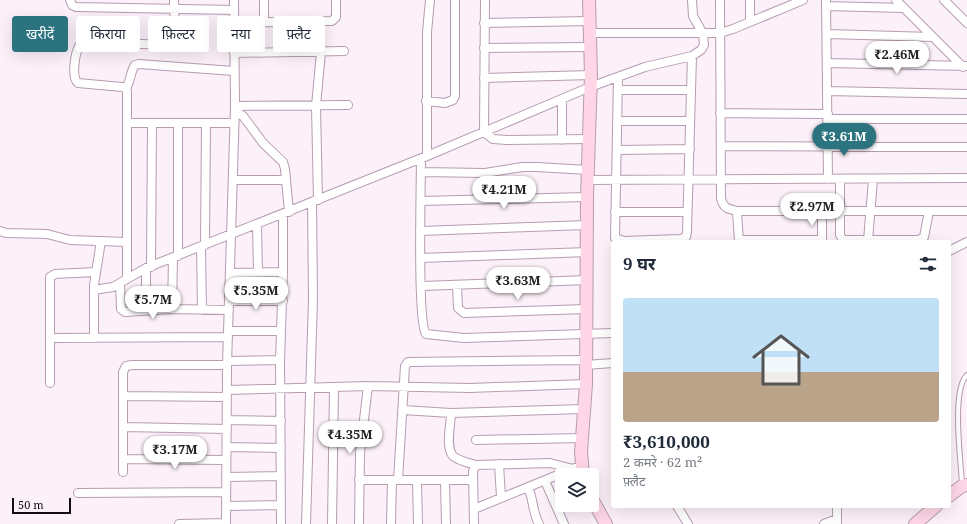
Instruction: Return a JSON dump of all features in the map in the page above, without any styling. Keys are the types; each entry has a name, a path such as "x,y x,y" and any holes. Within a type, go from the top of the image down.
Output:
{"street":[{"path":"70,0 72,6 76,7 98,4 174,4 234,10"},
{"path":"234,0 234,16"},
{"path":"264,0 264,16"},
{"path":"265,22 332,21 336,17 336,0"},
{"path":"434,0 430,0 427,32 424,158 421,172 420,258 424,328 426,334 432,336 464,338 611,333"},
{"path":"426,102 445,103 453,100 455,96 455,0"},
{"path":"484,132 485,0"},
{"path":"579,468 586,384 585,363 588,280 587,197 590,139 589,0"},
{"path":"484,78 590,81 618,77 664,61 692,56 701,50 704,45 703,34 693,16 692,0"},
{"path":"720,0 722,205 727,209 737,211 967,211"},
{"path":"750,0 750,21"},
{"path":"778,0 778,10"},
{"path":"484,23 590,27 703,34 720,33 734,29 803,0"},
{"path":"896,0 965,68"},
{"path":"944,0 967,23"},
{"path":"828,179 828,34 826,3 904,8"},
{"path":"126,88 83,85 76,81 76,56 79,46 89,42 169,45 173,43 175,37 174,4"},
{"path":"828,34 932,37"},
{"path":"484,48 590,47"},
{"path":"325,52 344,51"},
{"path":"179,524 226,524 227,363 234,180 234,52"},
{"path":"306,524 313,290 316,106 321,52"},
{"path":"652,240 681,239 686,236 688,232 687,212 692,56"},
{"path":"828,63 965,68"},
{"path":"127,278 126,88 130,82 133,68 135,65 139,64 234,71"},
{"path":"618,77 615,212 616,238 621,240"},
{"path":"94,290 113,287 127,278 175,257 424,158 562,99 590,81"},
{"path":"618,90 691,90"},
{"path":"828,91 967,94"},
{"path":"562,99 562,140"},
{"path":"235,108 348,105"},
{"path":"235,108 244,116 263,143 283,162 286,180 280,360 281,524"},
{"path":"720,113 967,119"},
{"path":"617,120 690,121"},
{"path":"127,122 234,123"},
{"path":"146,310 149,268 152,123"},
{"path":"172,310 175,257 178,123"},
{"path":"202,310 206,123"},
{"path":"484,132 493,139 590,139"},
{"path":"721,146 967,147"},
{"path":"617,150 690,149"},
{"path":"421,172 485,173 522,167 537,167 616,180 967,178"},
{"path":"840,179 840,235 843,240"},
{"path":"868,240 874,179"},
{"path":"234,180 286,180"},
{"path":"421,201 587,197"},
{"path":"737,211 739,240"},
{"path":"822,211 822,240"},
{"path":"895,240 922,239 929,211"},
{"path":"615,212 687,212"},
{"path":"257,225 258,272"},
{"path":"420,231 587,225"},
{"path":"0,231 6,233 47,234 70,240 126,242"},
{"path":"94,338 94,290 101,241"},
{"path":"951,250 967,242"},
{"path":"420,258 588,252"},
{"path":"50,383 52,275 96,272"},
{"path":"230,273 283,272"},
{"path":"422,286 588,280"},
{"path":"120,283 122,311 229,310"},
{"path":"457,285 458,308 464,313 587,309"},
{"path":"229,301 283,301"},
{"path":"51,338 229,334 281,331"},
{"path":"123,472 124,369 128,365 227,363 280,360"},
{"path":"391,524 403,410 405,366 408,362 611,363"},
{"path":"124,396 227,393 368,386 478,388 586,384"},
{"path":"359,524 359,480 362,434 368,386"},
{"path":"332,524 334,388"},
{"path":"403,410 451,413 584,409"},
{"path":"451,413 450,451 459,459 476,465 550,463 571,468"},
{"path":"124,427 227,425 281,421"},
{"path":"476,440 582,438"},
{"path":"227,447 281,448"},
{"path":"123,459 226,460"},
{"path":"499,464 501,497"},
{"path":"474,524 473,471 476,465"},
{"path":"226,477 280,476"},
{"path":"474,509 501,497 555,478"},
{"path":"359,480 473,480"},
{"path":"417,480 418,524"},
{"path":"445,481 446,524"},
{"path":"544,481 564,524"},
{"path":"951,495 965,486"},
{"path":"528,487 533,499 532,511 539,524"},
{"path":"78,492 226,492"},
{"path":"226,506 281,505"},
{"path":"678,508 688,524"},
{"path":"824,524 837,522 837,508"},
{"path":"921,522 934,508"},
{"path":"599,512 606,524"}],"lane":[{"path":"965,486 958,404 960,386 962,380 967,375"}]}
